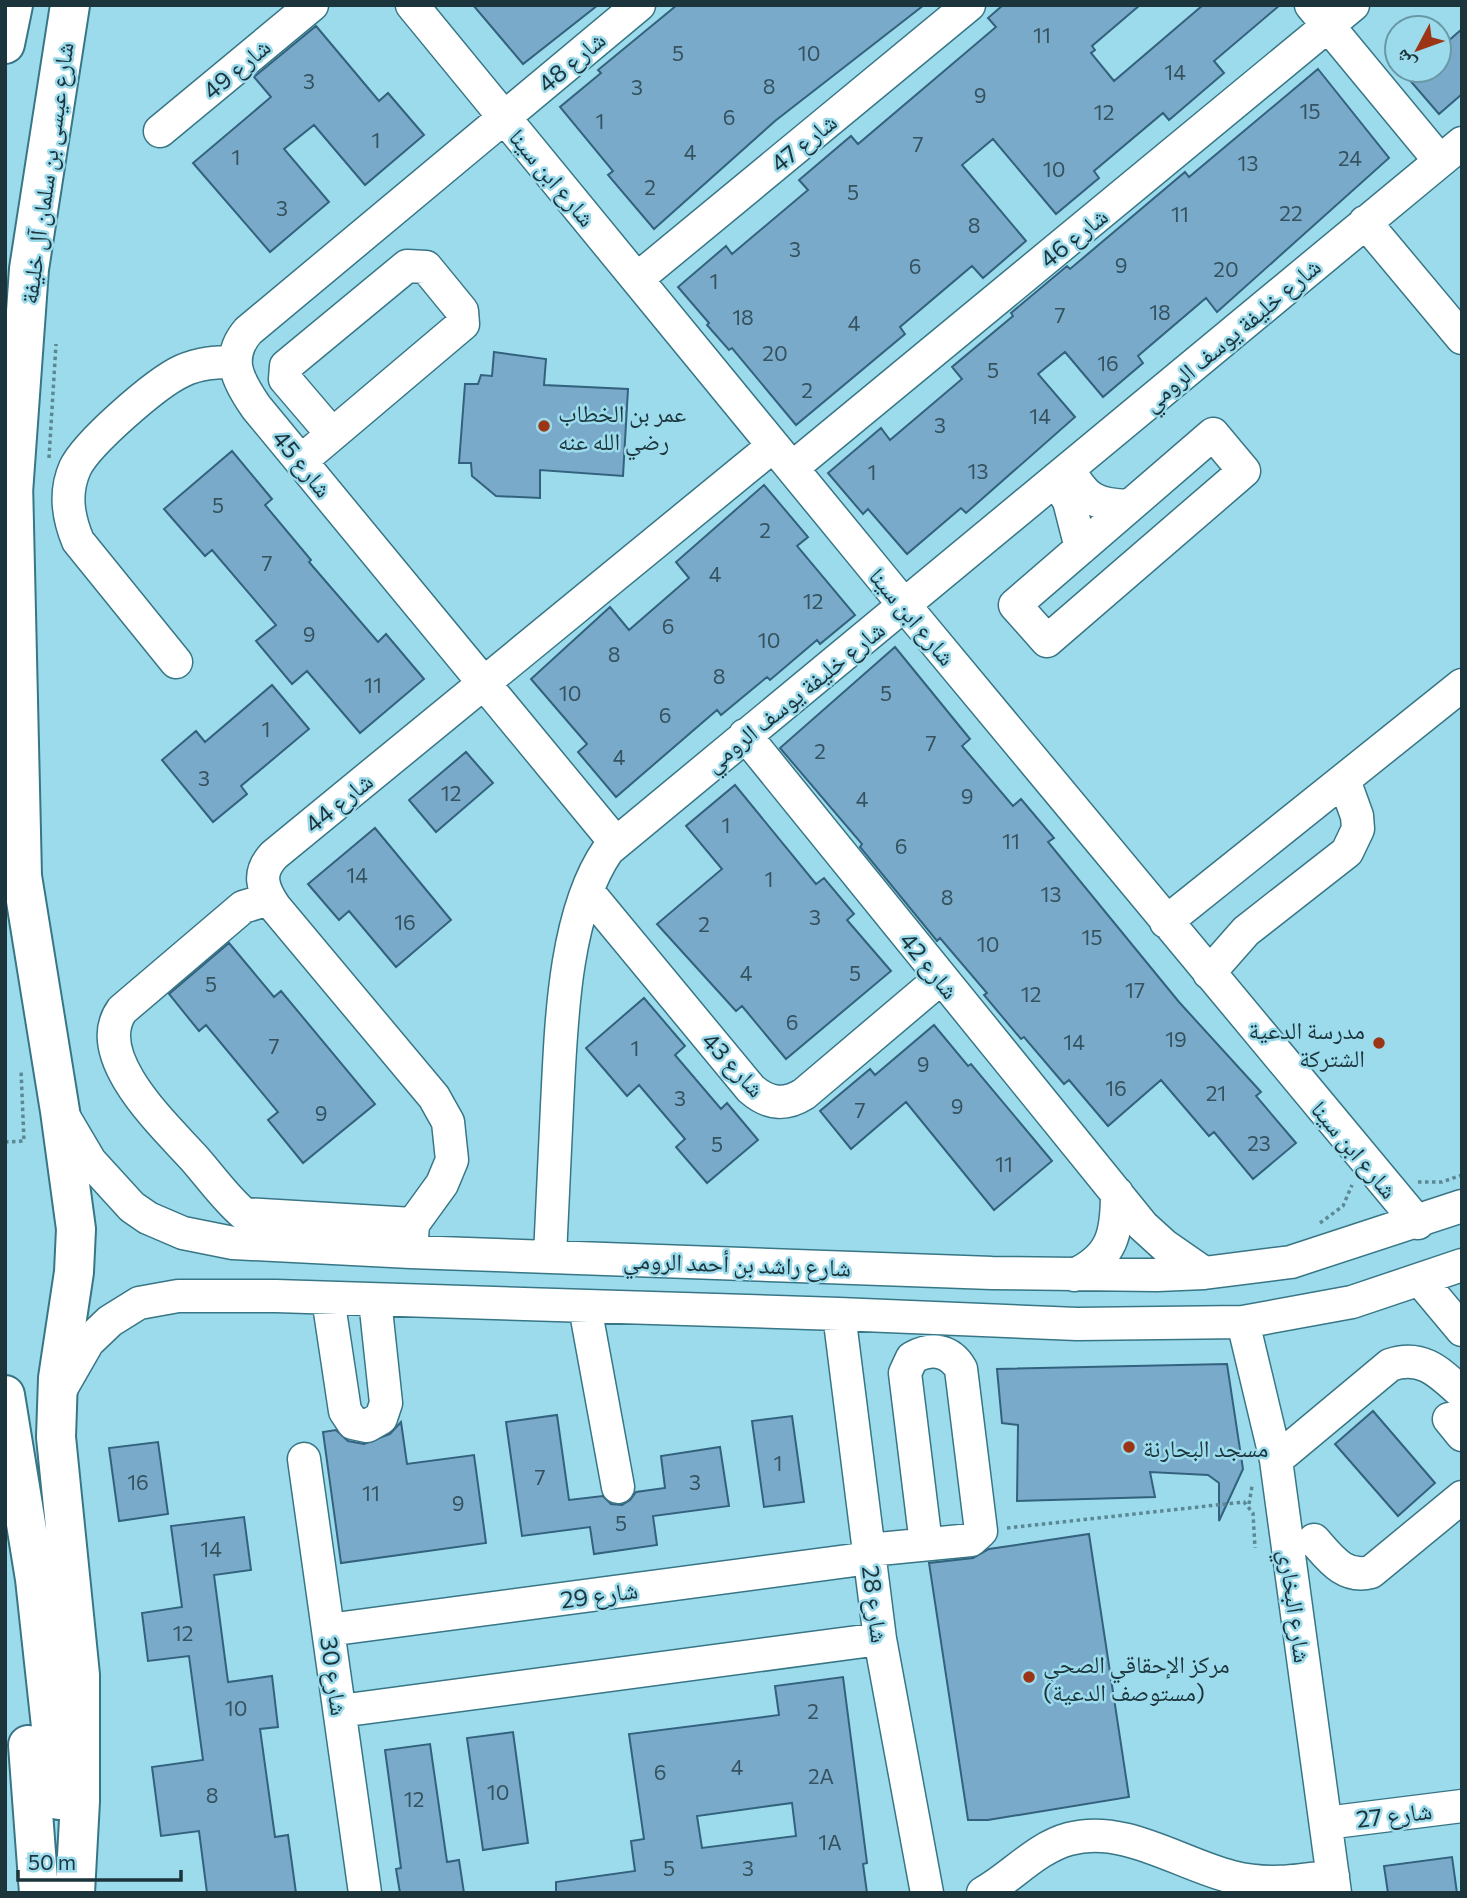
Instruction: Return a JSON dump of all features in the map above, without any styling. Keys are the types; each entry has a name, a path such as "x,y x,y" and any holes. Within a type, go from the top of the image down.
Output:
{"highway":[{"path":"5,44 13,5"},
{"name":"شارع عيسى بن سلمان آل خليفة","path":"5,635 29,269 70,5"},
{"path":"13,481 22,877 61,1111 76,1229 74,1272 56,1400 56,1437 80,1675 80,1801 75,1893"},
{"path":"5,1395 35,1579 69,1893"},
{"path":"5,1422 39,1893"}],"street":[{"name":"شارع 49","path":"160,131 312,5"},
{"name":"شارع ابن سينا","path":"412,5 905,607 1418,1223"},
{"name":"شارع 48","path":"503,117 639,5"},
{"name":"شارع 47","path":"637,279 969,5"},
{"name":"شارع 46","path":"782,457 1320,16 1353,5"},
{"path":"1320,16 1451,152"},
{"path":"176,662 78,541 71,524 69,487 84,453 168,379 206,363 234,362 239,341 248,331 503,117"},
{"name":"شارع خليفة يوسف الرومي","path":"550,1256 565,990 588,892 600,862 615,842 905,607 1451,152"},
{"path":"1365,222 1462,338"},
{"path":"301,461 332,435 463,324 462,311 426,267 413,265 402,270 286,366 285,379 332,435"},
{"name":"شارع 45","path":"234,362 235,372 247,394 615,842"},
{"path":"1213,434 1244,471 1047,641 1015,605 1081,548 1213,434"},
{"name":"شارع 44","path":"269,899 262,878 267,863 274,855 484,682 782,457"},
{"path":"1062,475 1082,492 1104,505 1129,506"},
{"path":"1062,475 1081,548"},
{"path":"1166,922 1462,685"},
{"name":"شارع 42","path":"744,736 1153,1236 1204,1273"},
{"path":"1209,973 1246,931 1347,852 1358,829 1357,816 1343,780"},
{"name":"شارع 43","path":"588,892 751,1089 774,1102 790,1101 804,1094 941,978"},
{"path":"269,899 433,1097 448,1122 453,1147 448,1172 412,1238 244,1214 137,1094 122,1068 115,1036 117,1017 122,1010 243,907 269,899"},
{"name":"شارع راشد بن أحمد الرومي","path":"61,1111 102,1176 132,1207 148,1218 204,1238 269,1245 412,1238 550,1256 639,1260 1074,1275 1204,1273 1291,1262 1418,1223 1462,1206"},
{"path":"1074,1275 1097,1261 1109,1246 1117,1226 1117,1193"},
{"path":"269,1245 257,1262 260,1283 276,1296"},
{"path":"624,1308 638,1296 644,1278 639,1260"},
{"path":"692,1262 682,1277 683,1295 695,1309"},
{"name":"شارع راشد بن أحمد الرومي","path":"56,1400 88,1342 110,1321 139,1303 178,1296 276,1296 1089,1324 1243,1322 1342,1304 1421,1281 1462,1265"},
{"path":"927,1317 939,1303 939,1285 928,1270"},
{"path":"992,1273 983,1288 983,1297 984,1305 994,1320"},
{"path":"1421,1281 1462,1330"},
{"path":"328,1298 345,1411 353,1423 367,1426 381,1418 386,1403 375,1300"},
{"path":"585,1307 618,1487"},
{"name":"شارع 28","path":"839,1314 880,1639 927,1893"},
{"name":"شارع البخاري","path":"1243,1322 1276,1460 1334,1884"},
{"path":"925,1535 905,1373 912,1358 939,1351 955,1359 961,1369 981,1531"},
{"path":"1276,1460 1390,1365 1409,1360 1433,1367 1458,1416"},
{"name":"شارع 30","path":"304,1459 365,1893"},
{"path":"1314,1540 1345,1571 1362,1574 1371,1572 1462,1497"},
{"name":"شارع 29","path":"328,1630 925,1535 971,1540 981,1531"},
{"path":"340,1711 880,1639"},
{"name":"شارع 27","path":"1326,1823 1462,1806"},
{"path":"983,1893 1047,1849 1086,1835 1126,1840 1231,1877 1256,1882 1334,1884"}],"path":[{"path":"49,459 56,337"},
{"path":"5,1142 24,1141 21,1057"},
{"path":"1409,1179 1430,1184 1462,1175"},
{"path":"1313,1227 1343,1206 1353,1179"},
{"path":"981,1531 1244,1502 1253,1513 1255,1548"}],"building":[{"path":"473,5 598,5 523,64"},
{"path":"677,5 924,5 775,121 654,229 608,175 613,171 560,107 601,73 598,70"},
{"path":"1003,5 1140,5 1092,46 1095,50 1091,53 1114,81 1203,5 1280,5 1214,61 1224,73 1169,120 1163,113 1094,171 1099,178 1056,214 993,139 962,165 1026,241 983,278 972,266 900,327 905,334 796,425 732,348 729,350 707,325 709,323 678,287 726,246 732,254 808,190 799,180 851,136 858,144 996,27 988,18"},
{"path":"316,26 379,101 388,93 424,135 365,185 314,125 284,149 329,202 270,252 193,163 271,97 254,77"},
{"path":"1462,29 1462,94 1439,114 1413,84 1453,84 1453,37"},
{"path":"1318,69 1389,158 1217,312 1206,298 1138,356 1143,363 1103,397 1065,352 1038,374 1075,417 966,513 961,508 907,554 868,509 863,514 828,473 881,428 890,440 962,379 952,367 1013,316 1011,313 1067,266 1070,269 1185,172 1189,177"},
{"name":"عمر بن الخطاب رضي الله عنه","path":"494,352 546,359 544,385 628,389 623,476 540,470 540,498 496,496 472,476 471,463 459,463 465,384 478,384 481,375 492,376"},
{"path":"232,451 272,499 265,505 311,560 309,562 378,642 386,634 424,679 360,733 307,671 292,684 256,641 276,625 212,550 205,556 164,509"},
{"path":"764,485 808,537 797,546 855,615 820,644 817,640 770,680 767,677 721,715 717,710 616,797 578,752 587,744 531,679 610,607 629,630 689,578 676,562"},
{"path":"895,647 970,739 962,746 1013,806 1021,799 1054,838 1048,842 1179,1002 1261,1092 1256,1096 1296,1143 1253,1179 1214,1132 1209,1136 1161,1080 1108,1126 1069,1080 1064,1084 1024,1037 1021,1039 984,995 987,993 940,938 937,941 860,847 862,844 780,748"},
{"path":"272,685 309,729 241,786 247,794 213,822 162,760 196,731 205,742"},
{"path":"466,752 493,783 436,832 409,800"},
{"path":"735,785 816,884 824,878 854,914 847,920 891,971 786,1059 742,1006 736,1011 657,924 722,869 686,826"},
{"path":"375,828 451,920 396,967 349,911 339,920 308,884"},
{"path":"229,943 274,997 281,991 375,1104 303,1163 268,1120 278,1112 206,1025 199,1031 169,994"},
{"path":"644,998 685,1046 675,1055 721,1109 727,1103 758,1140 707,1183 676,1147 685,1139 639,1085 627,1096 586,1048"},
{"path":"934,1025 968,1066 971,1064 1052,1161 994,1210 906,1102 851,1149 820,1111 870,1069 875,1075"},
{"name":"مسجد البحارنة","path":"1227,1364 1243,1469 1219,1521 1219,1483 1208,1475 1150,1472 1155,1497 1017,1501 1018,1425 1002,1423 997,1369"},
{"path":"1373,1411 1435,1483 1398,1516 1335,1444"},
{"path":"557,1415 569,1500 603,1496 611,1504 622,1505 636,1492 665,1488 661,1456 720,1447 729,1506 653,1516 657,1545 594,1554 590,1527 522,1536 506,1422"},
{"path":"792,1416 804,1502 764,1507 752,1421"},
{"path":"401,1422 407,1464 474,1455 486,1543 341,1563 323,1432 336,1430 348,1441 364,1444 390,1434"},
{"path":"158,1442 168,1514 119,1521 109,1448"},
{"path":"244,1517 251,1570 214,1575 228,1682 272,1676 278,1727 260,1729 275,1837 288,1835 296,1893 207,1893 199,1831 161,1836 152,1767 203,1760 189,1656 148,1661 142,1613 182,1607 171,1526"},
{"name":"مركز الإحقاقي الصحي (مستوصف الدعية)","path":"1089,1534 1129,1797 988,1820 968,1820 929,1563 973,1558 989,1549"},
{"path":"843,1677 867,1863 863,1864 867,1893 556,1893 556,1882 635,1871 631,1841 644,1839 629,1734 779,1715 775,1686","holes":["792,1803 796,1836 702,1848 697,1816"]},
{"path":"513,1732 528,1843 483,1850 467,1738"},
{"path":"430,1744 447,1862 459,1860 464,1893 400,1893 396,1869 401,1868 385,1750"},
{"path":"1452,1857 1457,1893 1388,1893 1384,1866"}],"place":[{"name":"عمر بن الخطاب رضي الله عنه","path":"544,426"},
{"name":"مدرسة الدعية الشتركة","path":"1379,1043"},
{"name":"مسجد البحارنة","path":"1129,1447"},
{"name":"مركز الإحقاقي الصحي (مستوصف الدعية)","path":"1029,1677"}]}
